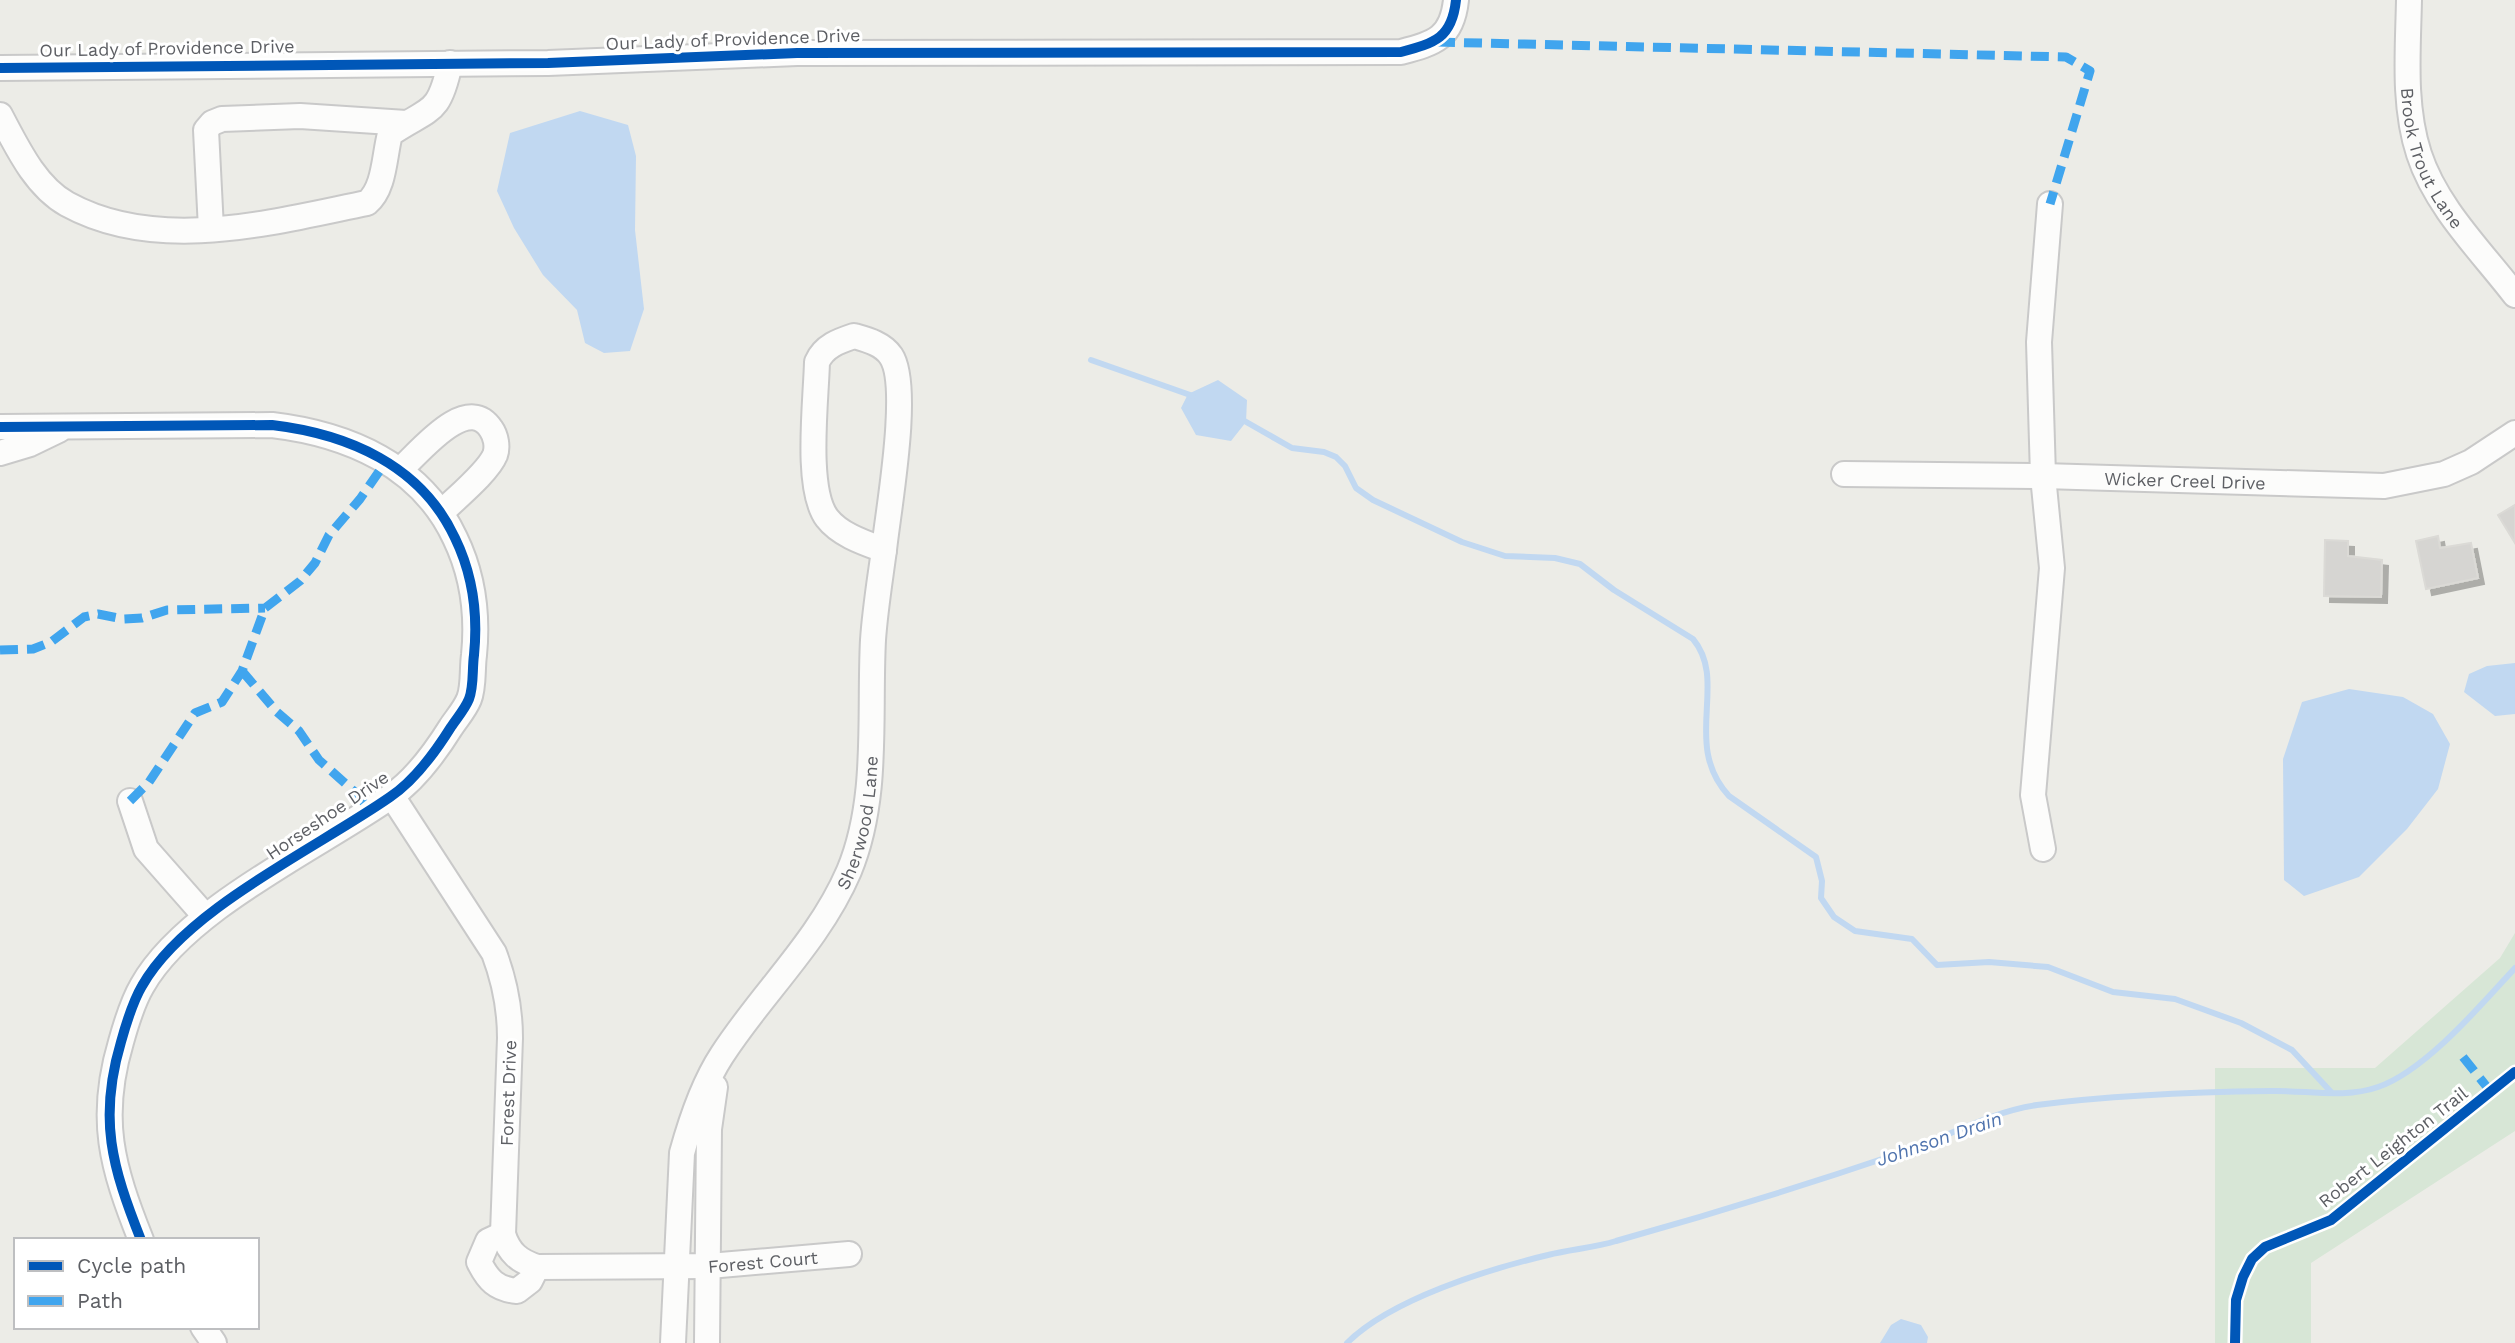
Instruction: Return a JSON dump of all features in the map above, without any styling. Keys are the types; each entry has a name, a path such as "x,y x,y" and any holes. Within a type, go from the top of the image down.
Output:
{"street":[{"name":"Brook Trout Lane","path":"2409,0 2409,107 2419,155 2442,201 2515,295"},
{"name":"Our Lady of Providence Drive","path":"0,68 548,63 797,53 1401,52 1437,42 1453,6"},
{"path":"0,116 30,169 66,204 111,221 162,231 211,229 367,204 375,197 380,183 390,134 436,107 444,93 450,63"},
{"path":"211,229 206,130 212,122 222,119 300,116 406,123"},
{"path":"2043,849 2033,795 2052,568 2043,476 2039,342 2050,204"},
{"name":"Sherwood Lane","path":"673,1343 681,1153 702,1094 722,1055 789,968 830,906 859,844 869,791 874,638 884,550 901,390 892,357 876,343 854,336 837,341 820,354 817,362 814,490 828,519 853,538 884,550"},
{"path":"400,470 458,418 474,418 490,426 497,440 495,455 443,511"},
{"name":"Horseshoe Drive","path":"0,427 272,425 314,430 367,449 400,470 443,511 464,555 478,619 469,698 438,748 392,796 205,916 166,953 142,986 110,1080 109,1124 113,1162 140,1238"},
{"name":"Horseshoe Drive","path":"0,453 30,444 63,428"},
{"name":"Wicker Creel Drive","path":"1844,474 2043,476 2384,486 2444,474 2471,462 2515,433"},
{"name":"Forest Drive","path":"392,796 494,953 505,981 510,1007 510,1038 503,1234"},
{"path":"130,801 146,849 205,916"},
{"name":"Sherwood Lane","path":"707,1343 709,1129 722,1055"},
{"path":"537,1267 530,1281 517,1291 502,1290 486,1278 479,1262 488,1241 503,1234 508,1249 523,1262 537,1267 675,1264"},
{"name":"Forest Court","path":"675,1264 709,1266 849,1254"}],"green space":[{"path":"2515,933 2515,1131 2311,1263 2311,1343 2215,1343 2215,1068 2375,1068 2500,958"}],"water":[{"path":"580,111 628,125 636,156 635,230 644,309 630,351 604,353 585,343 577,310 543,275 514,228 497,191 510,133"},
{"path":"1218,380 1247,400 1246,422 1231,441 1196,435 1181,408 1188,394"},
{"path":"2515,663 2515,714 2495,716 2464,692 2469,674 2487,666"},
{"path":"2349,689 2403,697 2433,714 2450,744 2438,789 2407,829 2359,877 2304,896 2284,880 2283,759 2302,702"},
{"path":"1901,1319 1921,1325 1928,1337 1927,1343 1880,1343 1891,1325"}],"building":[{"path":"2515,505 2515,543 2498,515"},
{"path":"2438,536 2440,548 2471,543 2478,578 2426,589 2416,541"},
{"path":"2325,540 2348,541 2348,556 2382,560 2381,597 2324,596"}],"waterway":[{"path":"1091,360 1193,396"},
{"path":"1241,419 1292,448 1324,452 1336,457 1345,466 1356,488 1373,500 1462,542 1505,556 1555,558 1580,564 1614,590 1693,639 1703,656 1707,674 1706,735 1708,756 1715,776 1729,796 1816,857 1822,881 1821,898 1834,917 1855,931 1912,939 1937,965 1989,962 2048,967 2113,992 2175,999 2241,1023 2292,1050 2332,1093"},
{"name":"Johnson Drain","path":"1347,1343 1389,1313 1470,1277 1548,1255 1608,1243 1756,1200 1912,1149 1983,1120 2019,1109 2037,1105 2154,1095 2271,1091 2352,1093 2378,1087 2396,1079 2433,1052 2515,968"}],"marked path":[{"path":"1437,42 2066,57 2090,71 2050,204"},
{"path":"130,801 149,782 195,713 222,702 242,671 265,608 300,581 315,563 329,535 360,499 387,460"},
{"path":"0,650 33,649 51,642 84,617 98,614 123,619 142,618 167,610 265,608"},
{"path":"242,671 277,712 299,731 319,760 357,794 369,809"},
{"path":"2463,1057 2491,1092"}],"cycle path":[{"path":"0,68 548,63 797,53 1401,52 1440,37 1450,23 1456,0"},
{"path":"0,427 272,425 300,429 354,445 402,473 423,491 455,538 473,595 475,640 471,694 463,710 424,765 408,783 390,797 220,906 162,958 138,993 127,1021 114,1070 110,1119 116,1166 140,1238"},
{"name":"Robert Leighton Trail","path":"2235,1343 2236,1300 2252,1259 2265,1247 2331,1220 2515,1072"}]}
